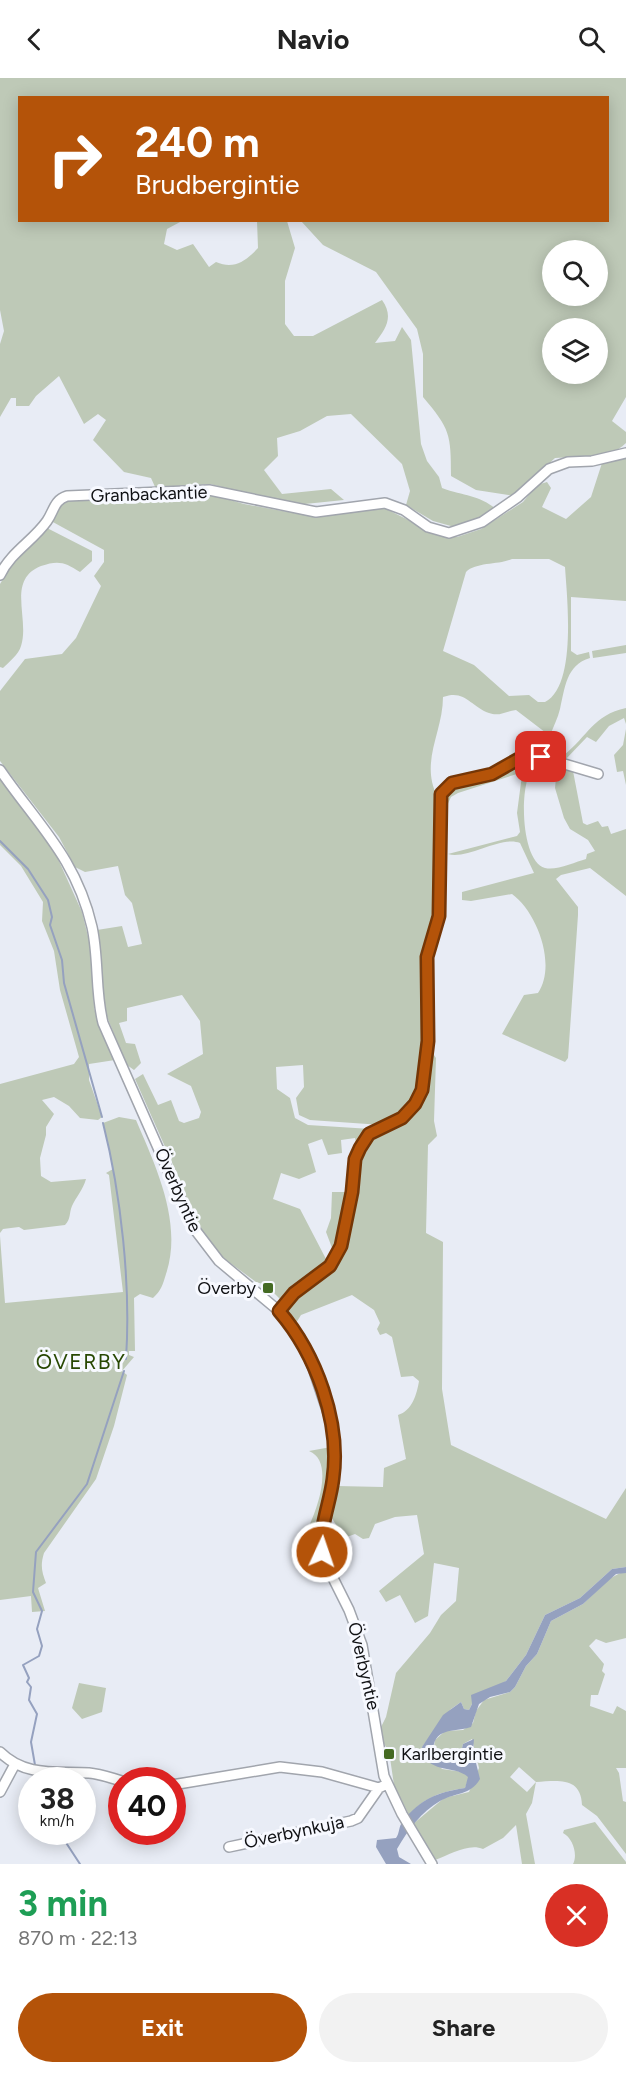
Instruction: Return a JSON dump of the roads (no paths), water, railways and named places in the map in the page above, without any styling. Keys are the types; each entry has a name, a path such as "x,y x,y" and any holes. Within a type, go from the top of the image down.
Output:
{"street":[{"name":"Granbackantie","path":"0,575 18,549 45,524 57,501 67,496 209,490 316,512 385,503 404,510 428,527 449,532 482,522 518,497 549,469 568,462 592,461 626,453"},
{"path":"279,1311 294,1293 330,1266 341,1246 352,1192 355,1159 369,1134 402,1118 415,1104 422,1090 428,1041 427,957 439,916 441,794 452,783 492,774 528,756 541,757 598,774"},
{"name":"Överbyntie","path":"0,770 56,842 77,884 94,936 98,1001 103,1023 165,1159 187,1216 212,1254 279,1311 293,1327 306,1350 334,1436 336,1460 321,1536 322,1552 330,1576 350,1610 362,1645 383,1786 432,1864"},
{"path":"0,1752 15,1764 33,1771 93,1773 108,1777"},
{"path":"0,1792 15,1764"},
{"path":"186,1783 280,1767 322,1772 383,1786"},
{"name":"Överbynkuja","path":"229,1847 351,1821 357,1818 383,1786"}],"water":[{"path":"626,1567 626,1573 616,1574 583,1604 551,1621 537,1654 526,1666 510,1692 490,1697 479,1704 471,1727 445,1732 436,1738 433,1753 435,1757 460,1757 463,1744 474,1739 473,1751 480,1779 467,1791 433,1805 416,1822 397,1849 399,1857 411,1864 386,1864 376,1847 377,1840 396,1838 400,1825 409,1813 423,1802 438,1794 465,1788 468,1777 434,1765 424,1756 422,1747 443,1715 461,1702 464,1709 469,1710 472,1704 471,1695 506,1681 526,1655 545,1615 580,1598 612,1569"}],"waterway":[{"path":"0,841 28,869 48,900 52,917 50,925 62,960 64,983 102,1117"},
{"path":"103,1123 120,1209 126,1271 126,1359"},
{"path":"35,1765 31,1742 37,1714 29,1700 31,1687 27,1682 29,1678 23,1665 39,1656 42,1646 37,1629 42,1611 33,1592 36,1552 87,1484 124,1371"},
{"path":"68,1845 80,1864"}],"place":[{"name":"Överby","path":"268,1288"},
{"name":"Karlbergintie","path":"389,1754"}],"district":[{"name":"ÖVERBY","path":"81,1362"}]}
